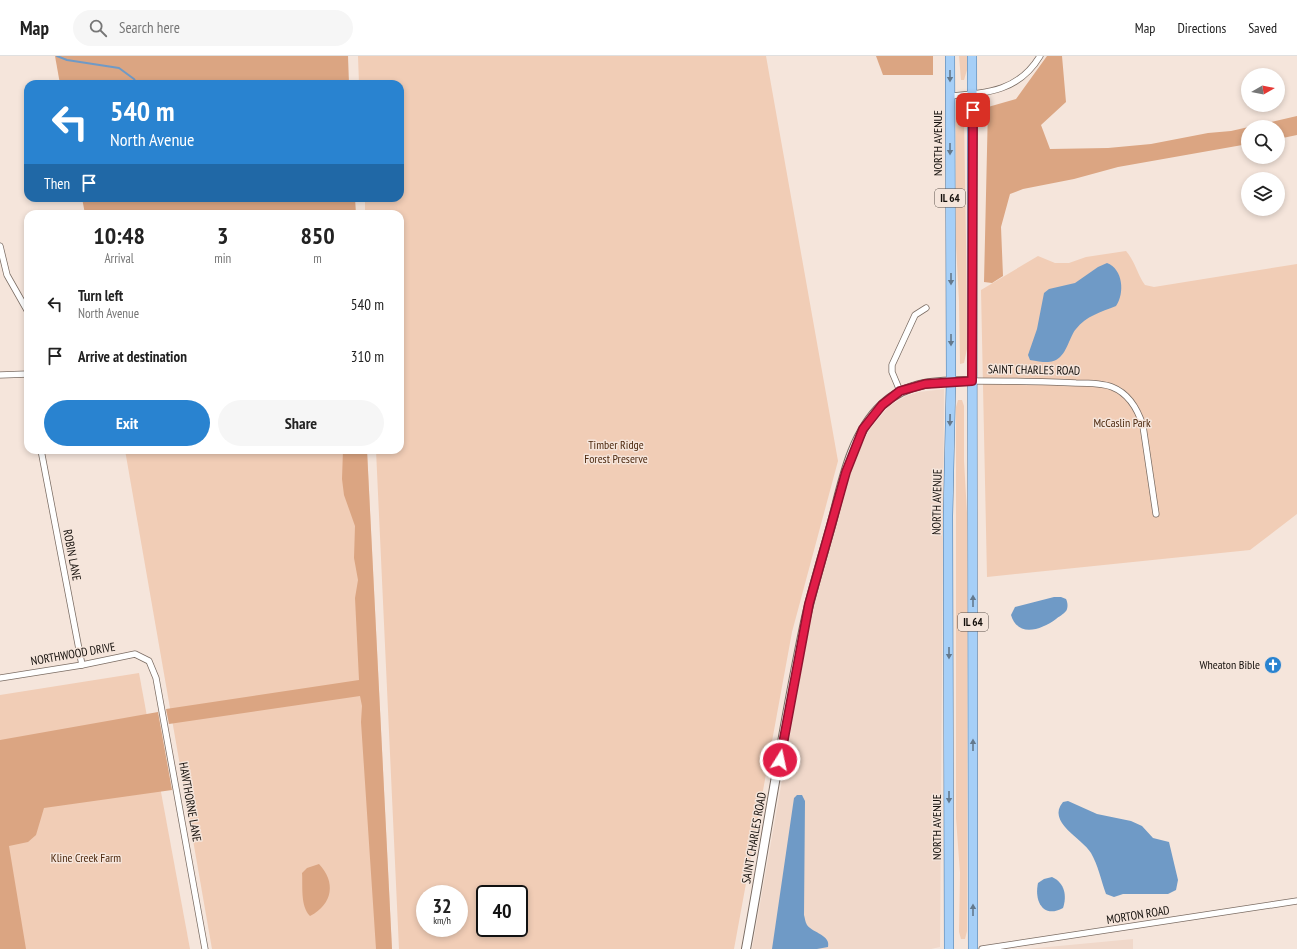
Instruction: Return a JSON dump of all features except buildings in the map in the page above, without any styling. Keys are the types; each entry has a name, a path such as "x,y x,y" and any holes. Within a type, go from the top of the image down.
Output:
{"main road":[{"name":"NORTH AVENUE","path":"949,949 948,516 951,381 950,56"},
{"name":"IL 64","path":"972,56 972,949"}],"street":[{"path":"950,96 973,94 1006,87 1017,82 1026,75 1040,56"},
{"path":"0,246 7,275 24,305"},
{"path":"900,391 892,372 892,365 915,315 926,308"},
{"path":"0,375 24,374"},
{"name":"SAINT CHARLES ROAD","path":"746,949 805,622 840,493 858,440 876,411 900,391 925,384 951,381 1042,381 1112,387 1129,398 1139,412 1143,426 1156,514"},
{"name":"ROBIN LANE","path":"42,454 82,664"},
{"name":"NORTHWOOD DRIVE","path":"0,678 135,654 149,661"},
{"name":"HAWTHORNE LANE","path":"149,661 156,678 205,949"},
{"name":"MORTON ROAD","path":"982,949 1297,901"}],"shaded area":[{"path":"55,56 348,56 349,80 59,80"},
{"path":"876,56 933,56 933,75 883,75"},
{"path":"1047,56 1062,56 1066,102 1041,125 1050,149 1108,148 1151,144 1208,133 1241,129 1241,145 1118,167 1074,179 1023,189 1010,194 1001,227 1003,276 992,283 984,282 988,107 1016,99"},
{"path":"1297,116 1297,135 1285,138 1285,120 1280,120"},
{"path":"83,202 355,202 356,210 84,210"},
{"path":"944,389 940,947 931,949 752,949 813,606 852,466 869,430 889,406 906,396 919,392"},
{"path":"343,454 367,454 392,949 376,949 361,722 362,706 360,696 169,724 166,709 359,680 355,598 358,580 354,558 355,526 344,495 342,479"},
{"path":"158,712 172,790 44,808 36,835 28,842 9,846 26,949 0,949 0,740"},
{"path":"319,864 328,878 330,892 324,905 310,916 303,901 302,873 307,868"},
{"path":"1133,939 1133,949 1027,949"}],"green space":[{"name":"Timber Ridge Forest Preserve","path":"358,56 766,56 838,461 792,632 734,949 399,949 376,454 404,454 404,210 365,210 365,202 404,202 404,80 359,80"},
{"path":"959,56 967,56 967,70 964,80 961,80"},
{"path":"958,107 962,107 964,114 967,320 967,349 964,363 960,364 956,245 956,115"},
{"name":"McCaslin Park","path":"1126,251 1132,259 1145,285 1154,287 1297,264 1297,514 1250,550 987,577 981,290 1038,256 1055,263 1069,263 1086,257"},
{"path":"958,400 962,400 964,406 964,461 967,513 967,931 965,939 961,939 959,932 960,873 956,818 956,407"},
{"path":"126,454 367,454 392,949 212,949"},
{"name":"Kline Creek Farm","path":"139,673 190,949 0,949 0,695"}],"water":[{"path":"1107,263 1116,270 1121,282 1121,295 1116,306 1084,321 1074,332 1066,349 1059,358 1050,362 1030,360 1028,355 1037,329 1044,293 1049,289 1075,283 1098,267"},
{"path":"1054,597 1066,599 1067,607 1064,613 1050,623 1037,629 1030,630 1019,627 1014,622 1011,615 1015,607"},
{"path":"797,795 802,795 805,801 805,921 810,928 827,940 828,947 817,949 772,949 794,798"},
{"path":"1068,801 1097,814 1131,821 1142,826 1153,838 1169,842 1178,880 1176,890 1168,894 1123,894 1114,897 1106,894 1098,868 1091,853 1087,847 1067,829 1059,816 1059,809 1063,802"},
{"path":"1052,877 1060,883 1065,894 1063,908 1056,911 1045,910 1039,902 1037,896 1038,883 1044,879"}],"waterway":[{"path":"57,56 67,60 119,68 135,80"}],"place":[{"name":"Wheaton Bible","path":"1273,665"}],"route":[{"path":"780,760 793,682 809,604 846,472 852,453 863,429 882,405 891,397 909,387 938,382 972,381 973,110"}]}
